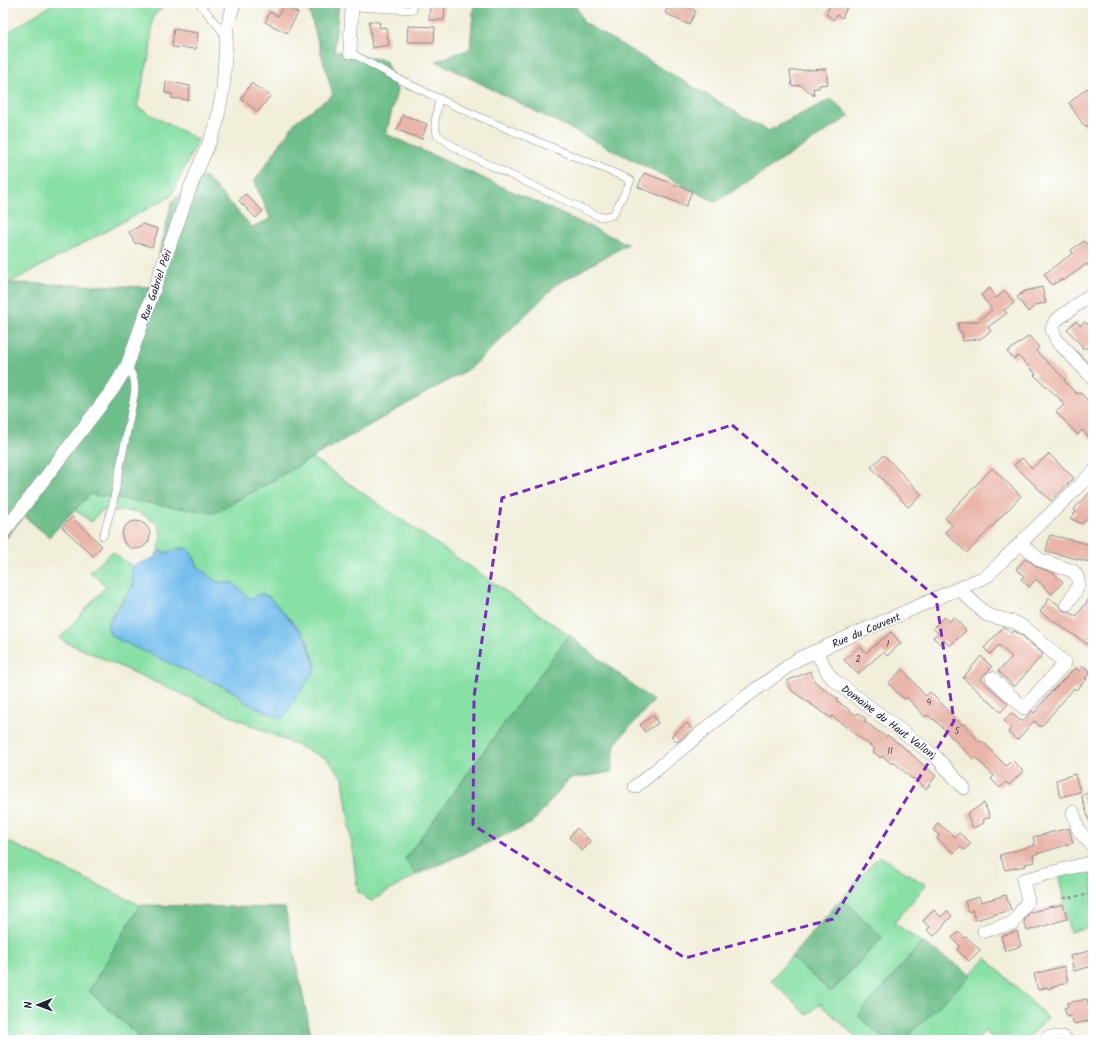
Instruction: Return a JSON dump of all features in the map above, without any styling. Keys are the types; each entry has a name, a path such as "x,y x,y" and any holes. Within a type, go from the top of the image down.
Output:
{"street":[{"name":"Rue Gabriel Péri","path":"3,533 114,389 127,366 190,188 216,126 221,103 226,36 234,3"},
{"path":"350,52 352,5"},
{"path":"1093,293 1055,321 1052,330 1057,341 1093,378"},
{"name":"Rue du Couvent","path":"635,787 778,672 798,659 959,589 993,572 1093,472"},
{"path":"1021,544 1040,560 1073,571 1076,574 1079,582 1078,588 1067,604"},
{"path":"959,589 987,615 1014,622 1024,627 1065,663 1024,708 992,678"},
{"name":"Domaine du Haut Vallon","path":"816,651 828,673 837,683 936,757 964,788"},
{"path":"1073,812 1079,831 1093,846"},
{"path":"984,932 1013,923 1028,900 1023,880 1093,862"}],"lane":[{"path":"199,3 226,36"},
{"path":"352,5 413,10 413,3"},
{"path":"350,52 388,75 631,180 613,215 600,217 462,152 437,135 435,122 439,98"},
{"path":"103,536 113,503 136,385 132,372 127,366"},
{"path":"1041,1040 1047,1034 1063,1034 1071,1040"}],"path":[{"path":"1064,898 1093,894"}],"highlighted area":[{"path":"732,425 936,597 954,721 833,919 685,958 473,825 474,697 502,498"}],"green space":[{"path":"54,3 167,3 153,17 150,52 137,107 198,140 171,196 9,283 3,299 3,36"},
{"path":"307,3 339,3 334,51 385,60 397,90 386,134 628,244 557,284 472,367 215,513 90,494 49,537 24,516 3,542 3,299 9,283 151,287 172,201 205,176 252,227 271,219 254,182 296,121 333,95"},
{"path":"474,3 575,3 583,22 768,131 831,99 850,116 716,202 436,61 470,49"},
{"path":"312,458 569,635 405,859 416,875 371,901 358,892 343,778 327,759 59,639 106,586 90,572 112,552 132,566 134,580 129,592 111,616 109,629 111,635 237,693 244,702 314,673 316,665 306,637 269,597 261,594 250,599 233,583 217,582 198,567 195,559 187,549 181,548 166,553 159,550 161,535 158,524 137,511 100,511 92,522 75,510 90,494 215,513"},
{"path":"569,635 653,701 615,744 611,772 569,779 532,823 416,875 405,859"},
{"path":"3,839 140,905 89,991 143,1040 3,1040"},
{"path":"879,856 926,885 894,923 922,942 859,1016 886,1040 860,1040 820,1004 807,1015 771,980 791,957 831,992 882,938 842,898"},
{"path":"1093,865 1093,927 1070,932 1062,900 1064,899 1060,883 1061,876"},
{"path":"842,898 882,937 831,992 791,957"},
{"path":"140,905 285,908 312,1040 143,1040 89,991"},
{"path":"922,942 971,975 904,1040 886,1040 858,1016"},
{"path":"986,958 1048,1018 1026,1040 996,1040 984,1031 977,1040 904,1040"}],"water":[{"path":"181,548 187,549 191,553 198,567 217,582 233,583 250,599 261,594 269,597 306,637 316,668 282,719 244,702 237,693 121,641 111,635 107,625 133,586 132,566 154,558 159,550 166,553"}],"building":[{"path":"430,3 445,3 444,20 429,20"},
{"path":"670,3 681,3 696,11 689,25 665,13"},
{"path":"831,3 849,3 842,18 837,15 834,20 826,14"},
{"path":"283,6 298,13 287,33 265,22 270,12 278,16"},
{"path":"369,21 379,22 380,28 386,27 389,45 372,48"},
{"path":"408,26 435,27 434,42 407,42"},
{"path":"174,29 198,33 196,49 172,47"},
{"path":"826,69 828,84 819,85 819,88 813,88 814,96 801,85 792,86 790,71"},
{"path":"166,81 190,86 188,100 171,98 172,94 165,93"},
{"path":"251,83 270,96 258,112 241,99"},
{"path":"1087,88 1093,95 1093,98 1088,102 1093,108 1093,134 1086,125 1084,126 1069,103"},
{"path":"403,115 427,124 422,139 397,130"},
{"path":"644,173 692,191 686,206 638,187"},
{"path":"245,194 263,211 256,218 239,201"},
{"path":"143,224 158,229 152,247 137,243 135,244 129,232"},
{"path":"1084,241 1088,246 1093,243 1093,273 1087,264 1063,281 1062,279 1052,285 1044,274 1073,253 1071,250"},
{"path":"1042,287 1046,303 1036,305 1028,312 1017,297 1025,291"},
{"path":"990,288 996,298 1005,291 1014,303 1004,310 1007,313 988,327 991,331 980,339 963,341 962,332 959,332 958,323 978,321 992,310 981,295"},
{"path":"1076,321 1080,326 1084,322 1090,324 1093,330 1093,355 1087,348 1082,348 1082,346 1067,329"},
{"path":"1029,336 1039,347 1036,351 1065,379 1064,381 1077,394 1080,392 1093,406 1093,441 1082,430 1078,435 1056,412 1064,405 1059,398 1034,375 1036,374 1018,356 1014,359 1007,352"},
{"path":"1049,454 1074,478 1051,501 1014,465 1022,458 1032,468"},
{"path":"884,455 922,495 908,507 871,467"},
{"path":"992,468 1021,496 967,553 945,532 952,525 945,518"},
{"path":"1093,489 1093,512 1082,524 1070,518 1076,512 1074,509"},
{"path":"72,517 102,546 93,556 62,527"},
{"path":"136,521 146,525 150,535 146,545 136,549 126,545 122,535 126,525"},
{"path":"1050,535 1093,545 1093,563 1046,551"},
{"path":"1026,558 1037,567 1054,573 1063,582 1052,594 1036,579 1029,587 1021,579 1024,576 1016,569"},
{"path":"1093,593 1093,648 1040,612 1049,598 1059,605 1063,611 1069,612 1076,617"},
{"path":"944,617 949,622 954,617 966,631 949,646 944,640 940,644 933,637 938,633 933,628"},
{"path":"1003,627 1012,633 1014,631 1020,634 1043,654 1014,687 998,671 1012,657 999,645 990,654 984,648"},
{"path":"891,632 901,643 887,656 883,652 858,674 844,660 860,646 866,653"},
{"path":"981,656 992,667 980,679 1008,704 1001,712 963,678"},
{"path":"1083,666 1091,672 1085,678 1087,679 1076,690 1074,688 1041,727 1034,721 1017,740 1008,732 1011,728 1004,721 1011,713 1022,722 1032,711 1034,713 1053,690 1075,668 1079,671"},
{"path":"903,669 925,696 930,692 962,725 963,724 980,742 982,741 1006,766 1012,760 1023,771 1009,785 1006,782 1000,788 991,779 994,776 975,757 973,759 934,719 933,720 928,715 925,717 907,697 905,699 899,695 888,683"},
{"path":"810,671 815,682 838,699 837,701 856,715 858,713 866,719 864,721 886,737 887,735 901,745 936,776 926,789 914,778 912,779 894,762 892,764 882,756 881,758 873,752 875,749 832,716 831,718 792,691 787,681"},
{"path":"653,715 658,723 645,732 640,725"},
{"path":"687,723 692,730 677,742 671,736"},
{"path":"1075,774 1080,792 1060,797 1056,780"},
{"path":"1093,792 1093,822 1090,823 1081,795"},
{"path":"984,803 990,817 983,820 984,823 973,828 967,814"},
{"path":"938,823 955,837 959,833 971,843 965,850 960,846 954,853 937,839 939,835 933,830"},
{"path":"577,828 591,842 582,851 569,837"},
{"path":"1069,828 1073,843 1033,855 1035,862 1025,864 1026,866 1005,870 1000,855 1035,845 1033,837"},
{"path":"1006,895 1011,910 975,920 972,910 968,912 965,901 979,897 981,902"},
{"path":"1063,904 1067,919 1027,931 1024,921 1029,913"},
{"path":"934,910 941,917 947,911 952,916 934,936 927,930 930,927 923,921"},
{"path":"1017,931 1021,946 1005,951 1001,936"},
{"path":"958,932 980,950 969,961 957,950 960,946 952,938"},
{"path":"1093,950 1093,966 1074,971 1070,956"},
{"path":"1064,966 1068,982 1048,989 1047,987 1038,990 1034,974"},
{"path":"1087,999 1092,1020 1074,1024 1071,1016 1067,1017 1064,1008 1068,1007 1067,1003"}]}
